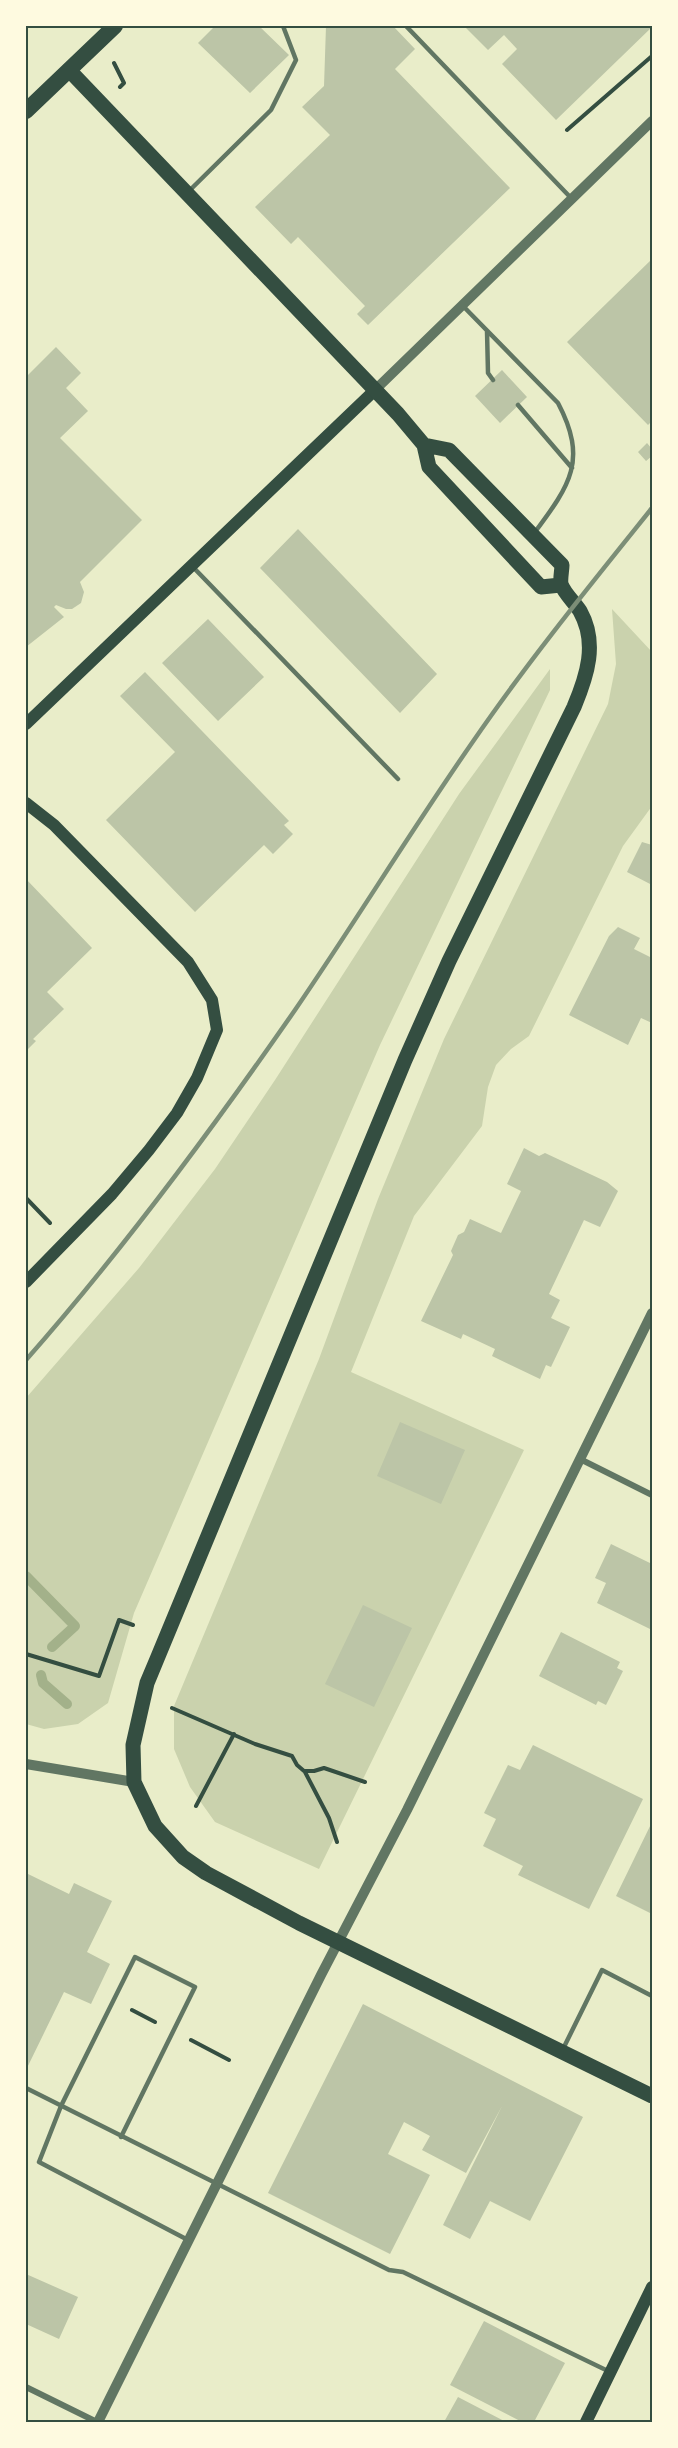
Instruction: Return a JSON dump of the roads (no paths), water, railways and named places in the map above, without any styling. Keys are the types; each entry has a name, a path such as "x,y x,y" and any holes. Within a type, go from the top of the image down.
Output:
{"highway":[{"path":"26,111 115,26"}],"main road":[{"path":"69,70 375,390 424,445 429,467 541,587 561,585"},
{"path":"26,724 375,390"},
{"path":"424,445 449,450 562,565 561,585 576,604 586,626 589,640 589,660 584,684 449,961 391,1090 157,1659 145,1692 133,1745 134,1782 155,1826 183,1857 206,1873 338,1942 652,2096"},
{"path":"26,803 54,825 188,962 212,1000 217,1030 209,1053 177,1113 112,1194 26,1282"},
{"path":"586,2422 652,2288"}],"street":[{"path":"375,390 652,121"},
{"path":"26,2387 98,2422 338,1942 407,1810 652,1312"},
{"path":"580,1458 652,1494"},
{"path":"26,1764 134,1782"}],"lane":[{"path":"186,194 271,110 296,60 283,26"},
{"path":"406,26 572,199"},
{"path":"462,306 558,403 568,423 573,446 572,468 565,490 533,535"},
{"path":"487,331 488,373 493,380"},
{"path":"518,405 572,468"},
{"path":"192,566 398,779"},
{"path":"121,2137 195,1987 135,1957 61,2106 39,2162 188,2240"},
{"path":"562,2051 602,1970 652,1996"},
{"path":"26,2088 389,2270 403,2272 611,2372"}],"waterway":[{"path":"26,1576 75,1626 52,1647"},
{"path":"41,1675 43,1683 67,1704"}],"railway":[{"path":"26,1360 132,1233 199,1145 295,1010 428,807 495,710 561,622 652,508"}]}
